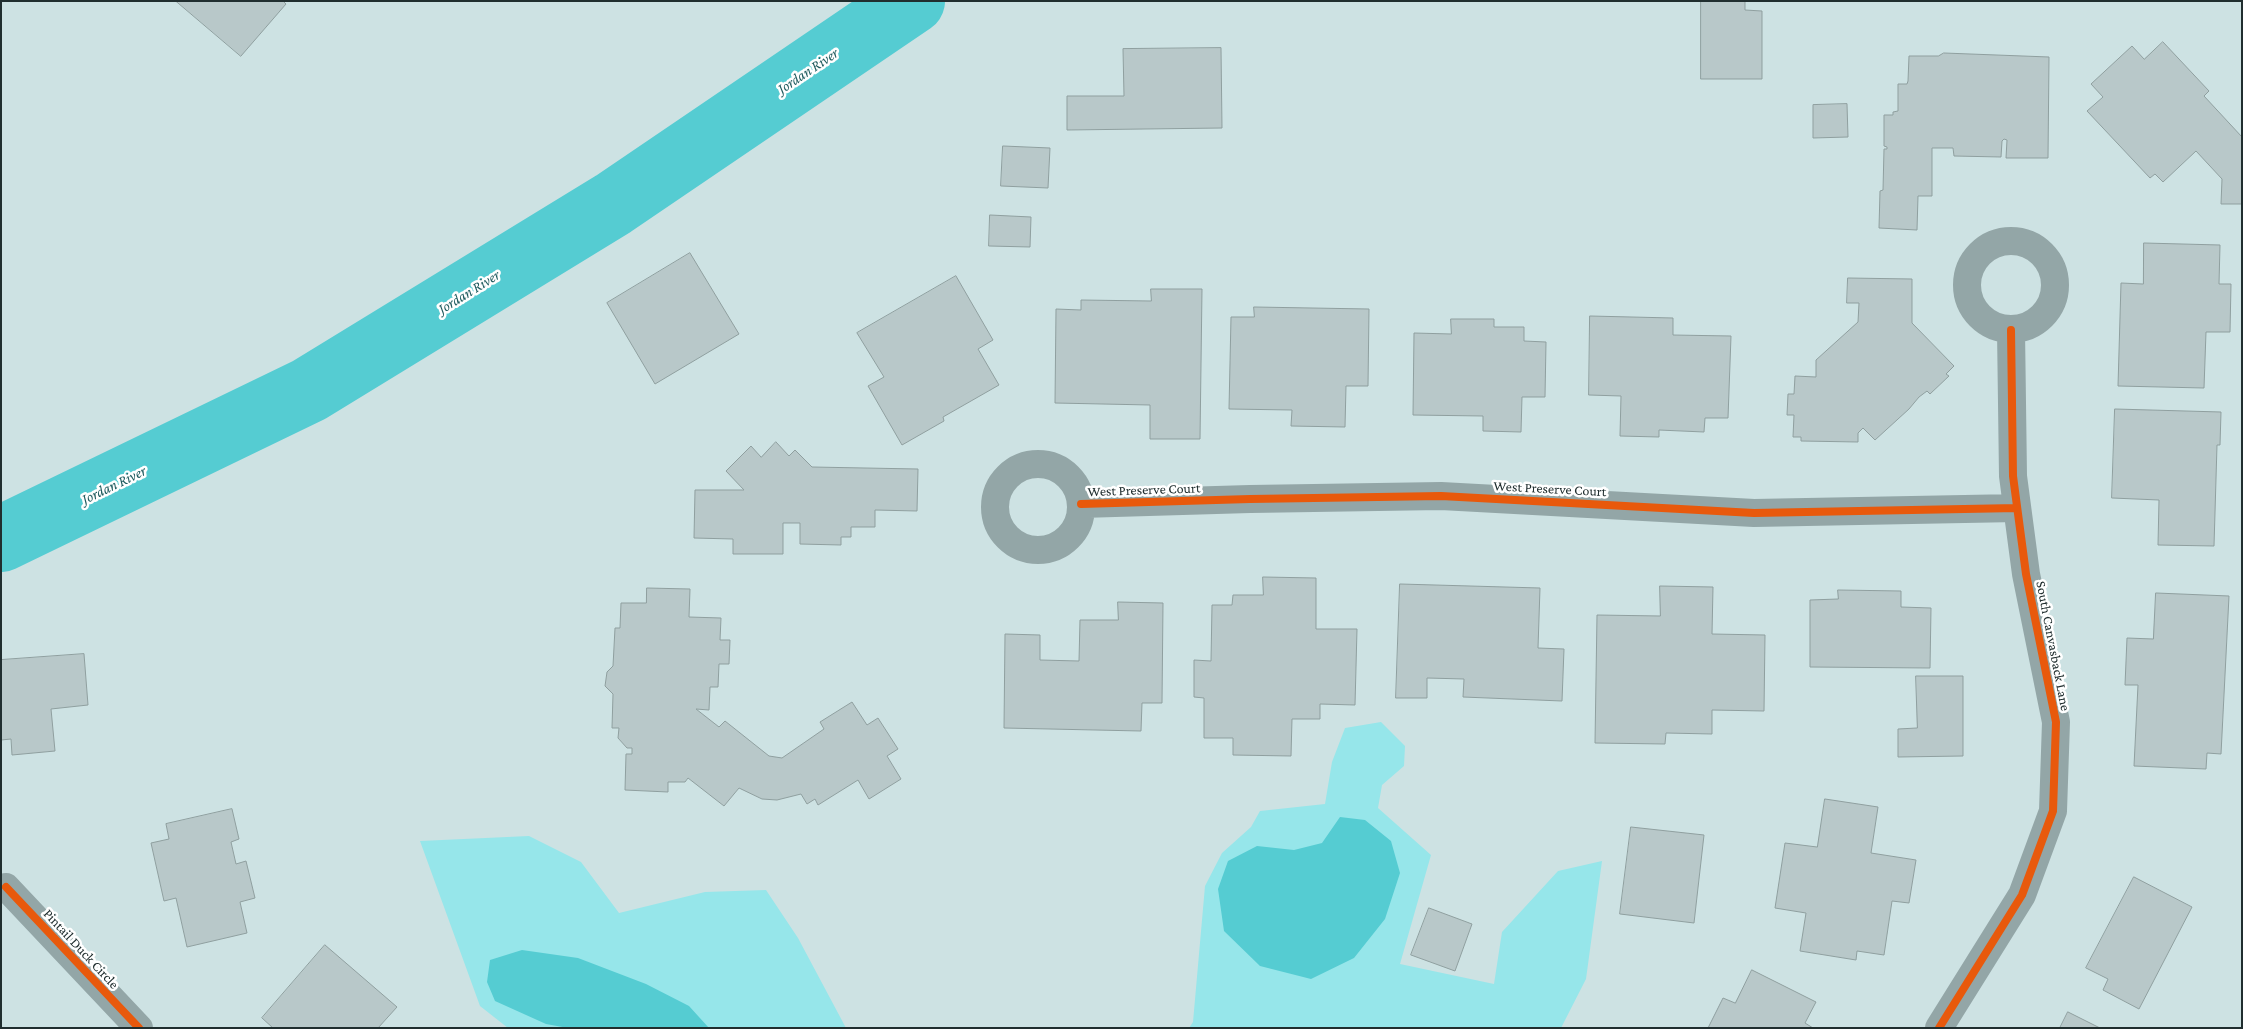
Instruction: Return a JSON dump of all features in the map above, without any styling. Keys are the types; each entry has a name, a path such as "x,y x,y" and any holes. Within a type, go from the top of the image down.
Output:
{"street":[{"name":"South Canvasback Lane","path":"1939,1028 2022,895 2053,812 2056,722 2026,574 2013,476 2011,330"},
{"name":"West Preserve Court","path":"1081,504 1441,496 1754,514 2017,508"},
{"name":"Pintail Duck Circle","path":"6,887 139,1028"}],"shaded area":[{"path":"1381,722 1405,746 1404,766 1382,785 1378,808 1431,855 1400,964 1494,984 1502,932 1558,871 1602,861 1586,979 1561,1028 1189,1028 1193,1022 1205,886 1222,853 1251,827 1260,811 1325,804 1332,762 1345,728"},
{"path":"1340,817 1365,820 1391,841 1400,873 1385,919 1354,958 1311,979 1260,966 1224,931 1218,889 1228,861 1257,846 1294,850 1322,843"},
{"path":"529,836 581,862 619,913 705,892 766,890 798,938 846,1028 508,1028 480,1006 420,841"},
{"path":"522,950 578,958 646,984 689,1006 709,1028 568,1028 546,1024 495,1001 487,982 490,960"}],"building":[{"path":"176,1 283,1 286,4 241,56"},
{"path":"1701,1 1745,1 1745,10 1762,11 1762,79 1701,79"},
{"path":"2163,42 2209,91 2204,96 2242,137 2242,204 2221,204 2222,179 2196,151 2163,182 2155,174 2150,178 2087,111 2103,97 2091,84 2132,46 2144,59"},
{"path":"1221,48 1222,128 1067,130 1067,96 1124,96 1123,49"},
{"path":"1944,53 2049,57 2048,158 2006,158 2007,140 2004,139 2002,141 2001,157 1954,156 1953,148 1932,148 1932,196 1918,196 1917,230 1879,228 1880,191 1883,190 1884,149 1887,149 1884,146 1884,115 1893,115 1893,112 1898,111 1898,84 1907,84 1909,56 1938,56"},
{"path":"1847,104 1848,137 1813,138 1813,105"},
{"path":"1003,146 1050,148 1048,188 1001,186"},
{"path":"990,215 1031,217 1030,247 989,246"},
{"path":"2144,243 2220,245 2219,284 2231,284 2230,332 2206,332 2204,388 2118,386 2121,283 2143,284"},
{"path":"690,253 739,334 655,384 607,303"},
{"path":"956,276 993,340 978,349 999,385 943,417 944,421 902,445 868,386 884,377 857,333"},
{"path":"1848,278 1912,279 1912,323 1954,366 1946,374 1949,376 1930,394 1927,391 1919,397 1909,409 1875,440 1863,428 1858,433 1858,442 1801,441 1801,437 1793,437 1794,415 1787,415 1788,394 1794,394 1795,376 1816,377 1816,360 1858,322 1859,303 1847,303"},
{"path":"1151,289 1202,289 1200,439 1150,439 1150,405 1055,403 1056,309 1081,310 1081,300 1151,301"},
{"path":"1254,307 1369,309 1368,386 1346,386 1345,427 1291,426 1292,410 1229,409 1231,317 1254,317"},
{"path":"1590,316 1673,318 1673,335 1731,336 1728,418 1705,418 1704,432 1659,430 1659,437 1620,436 1621,396 1589,395"},
{"path":"1451,319 1494,319 1494,327 1524,327 1524,341 1546,342 1545,397 1522,397 1521,432 1483,431 1483,416 1413,415 1414,333 1451,334"},
{"path":"2115,409 2221,412 2220,445 2217,445 2214,546 2158,545 2159,500 2112,498"},
{"path":"776,442 789,456 795,450 812,467 918,469 917,511 875,510 875,527 851,527 851,537 841,537 841,545 800,544 800,523 783,523 783,554 733,554 733,539 694,538 695,490 744,490 726,471 751,446 761,457"},
{"path":"1263,577 1316,578 1316,629 1357,629 1355,705 1320,704 1320,719 1292,719 1291,756 1233,755 1233,738 1204,738 1204,698 1194,697 1194,660 1211,661 1212,605 1232,605 1233,595 1263,595"},
{"path":"1400,584 1540,588 1538,648 1564,649 1562,701 1463,697 1464,679 1427,678 1427,698 1396,698"},
{"path":"1660,586 1713,587 1712,634 1765,635 1764,711 1712,710 1712,734 1666,733 1665,744 1595,743 1597,615 1660,616"},
{"path":"647,588 690,589 689,617 721,618 720,640 730,640 729,664 719,664 718,687 710,687 709,710 696,709 719,727 725,721 769,756 782,758 824,729 820,722 852,702 867,725 878,718 898,749 887,756 901,779 869,799 858,780 818,805 815,799 807,804 801,794 777,800 762,799 739,788 724,806 688,778 685,782 668,782 668,792 625,790 626,754 632,754 632,748 627,748 618,738 619,728 612,728 613,694 605,686 607,672 613,666 615,628 620,628 621,603 646,603"},
{"path":"1838,590 1901,591 1901,607 1931,608 1930,668 1810,667 1810,600 1838,599"},
{"path":"2156,593 2229,596 2221,754 2207,753 2206,769 2134,766 2138,685 2125,685 2127,638 2153,639"},
{"path":"1118,602 1163,603 1162,703 1142,703 1141,731 1004,728 1005,634 1040,635 1040,660 1079,661 1080,620 1118,620"},
{"path":"84,654 88,705 51,709 55,751 12,755 11,739 1,740 1,660"},
{"path":"1916,676 1963,676 1963,756 1898,757 1898,729 1917,728"},
{"path":"1825,799 1878,807 1871,853 1916,860 1909,903 1892,901 1884,955 1857,951 1856,960 1800,951 1806,913 1775,908 1785,843 1817,847"},
{"path":"232,809 239,839 231,842 236,864 246,861 255,898 240,902 247,933 187,947 176,898 164,901 151,843 169,839 166,824"},
{"path":"1631,827 1704,835 1694,923 1620,914"},
{"path":"2134,877 2192,907 2139,1009 2103,990 2108,979 2086,968"},
{"path":"1429,908 1472,924 1455,971 1411,955"},
{"path":"325,945 397,1007 378,1028 273,1028 262,1018"},
{"path":"1752,970 1816,1002 1805,1023 1813,1028 1708,1028 1723,998 1735,1003"},
{"path":"2068,1012 2100,1028 2060,1028"}],"waterway":[{"name":"Jordan River","path":"1,539 309,390 613,204 912,1"}],"cycle path":[{"path":"1939,1028 2022,895 2053,811 2056,722 2026,574 2013,476 2011,330"},
{"path":"1081,504 1441,496 1754,513 2017,508"},
{"path":"6,887 139,1028"}]}
